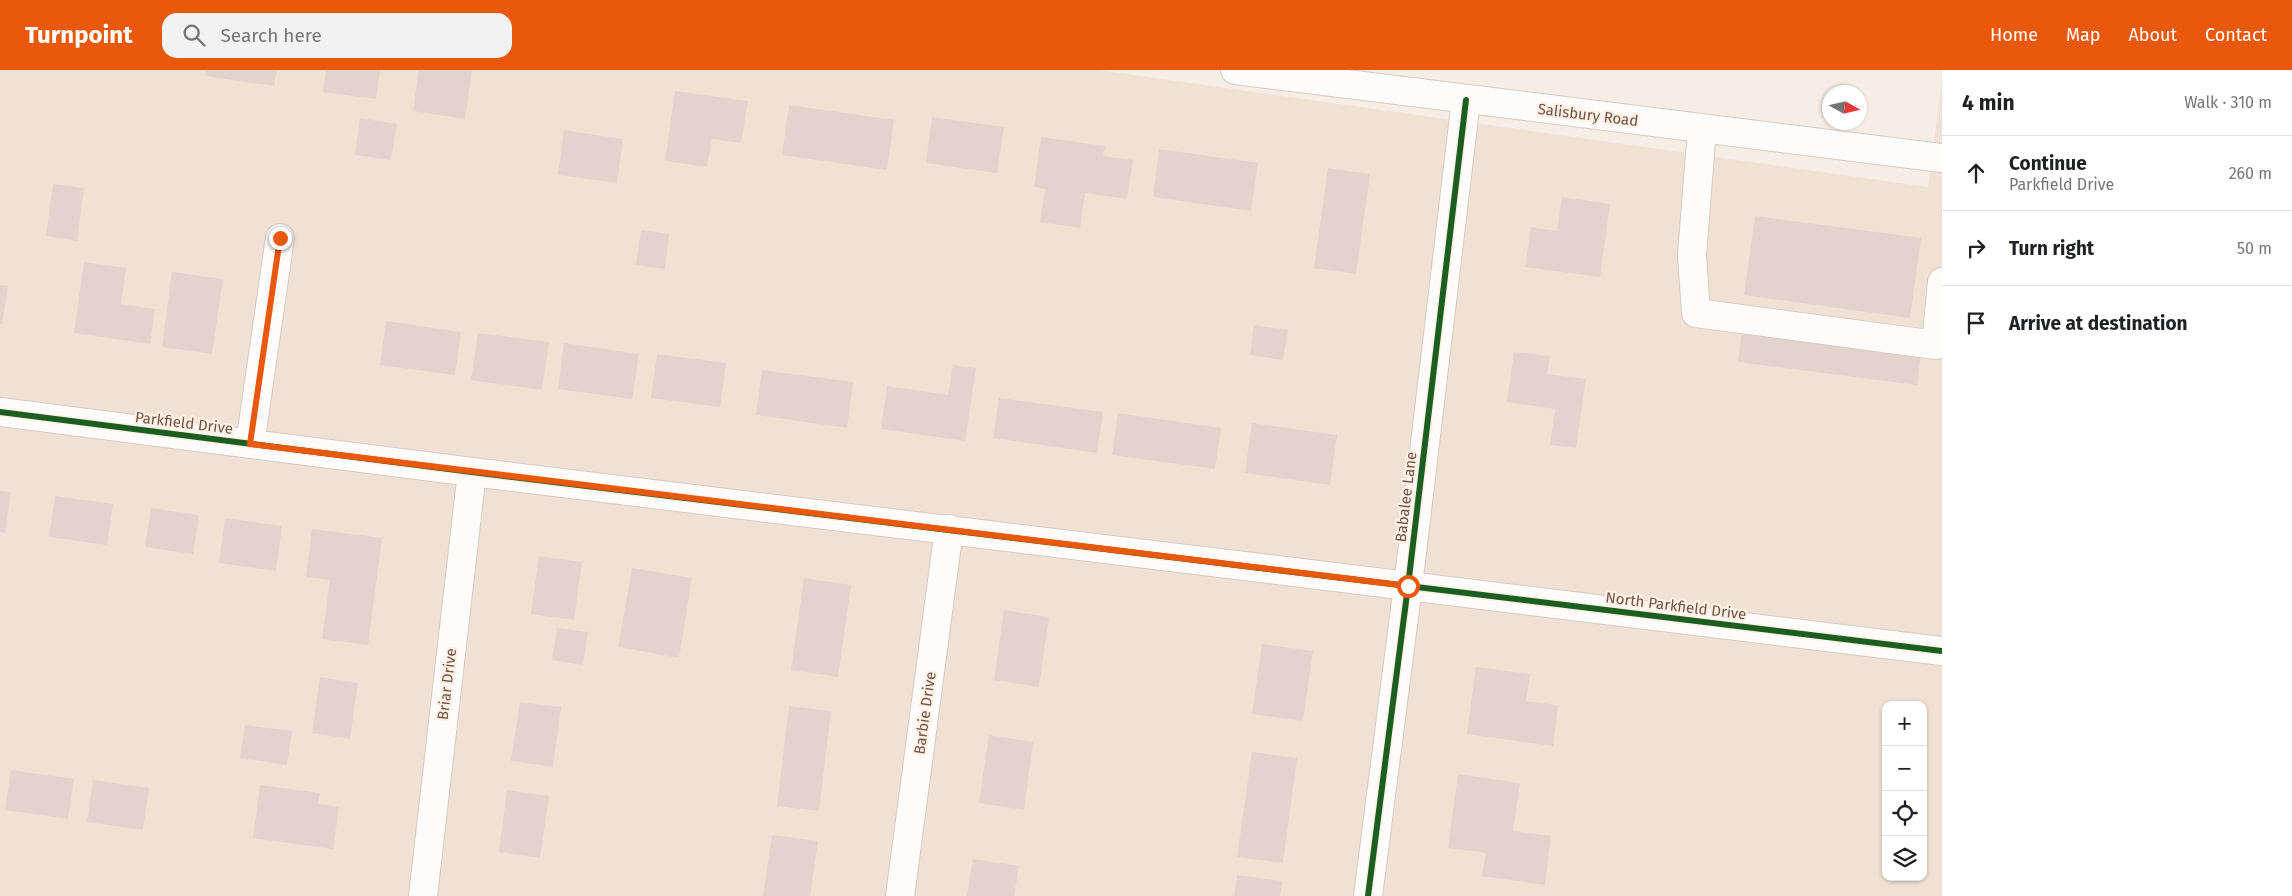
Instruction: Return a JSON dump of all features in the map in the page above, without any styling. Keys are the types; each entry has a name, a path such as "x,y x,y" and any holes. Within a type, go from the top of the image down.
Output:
{"street":[{"name":"Salisbury Road","path":"1235,70 1942,158"},
{"name":"Babalee Lane","path":"1368,896 1408,586 1466,100"},
{"path":"1702,128 1692,256 1696,313 1936,345 1942,282"},
{"path":"250,444 280,238"},
{"name":"Parkfield Drive","path":"0,412 472,472 1408,586"},
{"name":"Briar Drive","path":"423,896 472,472"},
{"name":"Barbie Drive","path":"900,896 949,530"},
{"name":"North Parkfield Drive","path":"1408,586 1942,651"}],"shaded area":[{"path":"0,70 1099,70 1928,187 1942,80 1942,896 0,896"}],"building":[{"path":"206,70 277,70 274,86 205,76"},
{"path":"326,70 380,70 376,99 323,92"},
{"path":"419,70 472,70 465,119 413,111"},
{"path":"675,91 748,101 741,143 712,139 707,167 665,161"},
{"path":"789,105 894,120 887,170 782,155"},
{"path":"932,117 1004,127 997,173 926,163"},
{"path":"360,118 397,124 391,160 355,155"},
{"path":"564,130 623,139 617,183 558,175"},
{"path":"1041,137 1105,146 1103,156 1133,160 1127,199 1085,193 1080,228 1040,222 1045,189 1034,187"},
{"path":"1159,149 1258,163 1251,211 1153,197"},
{"path":"1328,168 1370,174 1356,274 1314,268"},
{"path":"53,184 84,188 77,241 46,236"},
{"path":"1562,197 1610,204 1600,277 1525,267 1531,227 1557,231"},
{"path":"1755,216 1921,238 1910,318 1744,295"},
{"path":"641,230 669,234 665,269 636,265"},
{"path":"84,262 126,268 121,304 155,309 150,344 74,333"},
{"path":"172,272 223,279 212,354 162,347"},
{"path":"0,285 8,286 2,324 0,324"},
{"path":"386,321 461,332 455,375 380,365"},
{"path":"1254,325 1288,330 1283,360 1250,355"},
{"path":"1742,331 1921,354 1917,385 1738,362"},
{"path":"478,333 549,342 542,390 471,380"},
{"path":"564,343 639,354 632,399 558,389"},
{"path":"1514,352 1550,356 1547,374 1586,379 1576,448 1550,445 1555,409 1507,402"},
{"path":"657,354 726,363 720,407 651,398"},
{"path":"953,365 976,368 965,441 881,429 887,386 948,395"},
{"path":"762,370 853,382 847,428 756,415"},
{"path":"999,398 1103,412 1097,453 993,438"},
{"path":"1118,413 1221,428 1215,469 1112,455"},
{"path":"1252,423 1337,435 1330,485 1245,473"},
{"path":"0,491 11,492 5,533 0,532"},
{"path":"55,496 113,504 107,545 49,537"},
{"path":"151,508 199,515 193,554 145,547"},
{"path":"225,518 282,526 276,571 219,563"},
{"path":"312,529 382,538 368,645 322,639 330,580 306,577"},
{"path":"539,556 582,562 574,620 531,614"},
{"path":"632,568 692,578 679,658 618,647"},
{"path":"804,578 851,585 838,677 791,670"},
{"path":"1004,610 1049,617 1039,687 994,680"},
{"path":"557,628 588,632 583,665 552,660"},
{"path":"1262,644 1313,651 1303,721 1252,714"},
{"path":"1476,667 1530,674 1526,701 1558,705 1553,746 1467,734"},
{"path":"320,677 358,683 350,739 312,733"},
{"path":"520,702 561,707 553,767 511,761"},
{"path":"789,706 831,711 819,811 777,806"},
{"path":"245,725 292,731 287,765 240,758"},
{"path":"989,735 1033,742 1024,810 979,803"},
{"path":"1252,752 1297,758 1283,863 1237,857"},
{"path":"11,770 74,779 68,819 5,810"},
{"path":"1458,774 1520,783 1513,831 1551,836 1545,885 1482,876 1486,853 1448,848"},
{"path":"93,780 149,788 143,830 87,822"},
{"path":"260,785 320,793 318,804 339,807 333,849 253,838"},
{"path":"507,790 549,796 540,858 499,852"},
{"path":"772,835 818,841 810,896 763,896"},
{"path":"973,859 1019,866 1014,896 967,896"},
{"path":"1237,875 1282,881 1280,896 1234,896"}],"cycle path":[{"path":"1368,896 1408,586 1466,100"},
{"path":"0,412 472,472 1942,651"}],"route":[{"path":"280,238 250,444 1408,586"}]}
